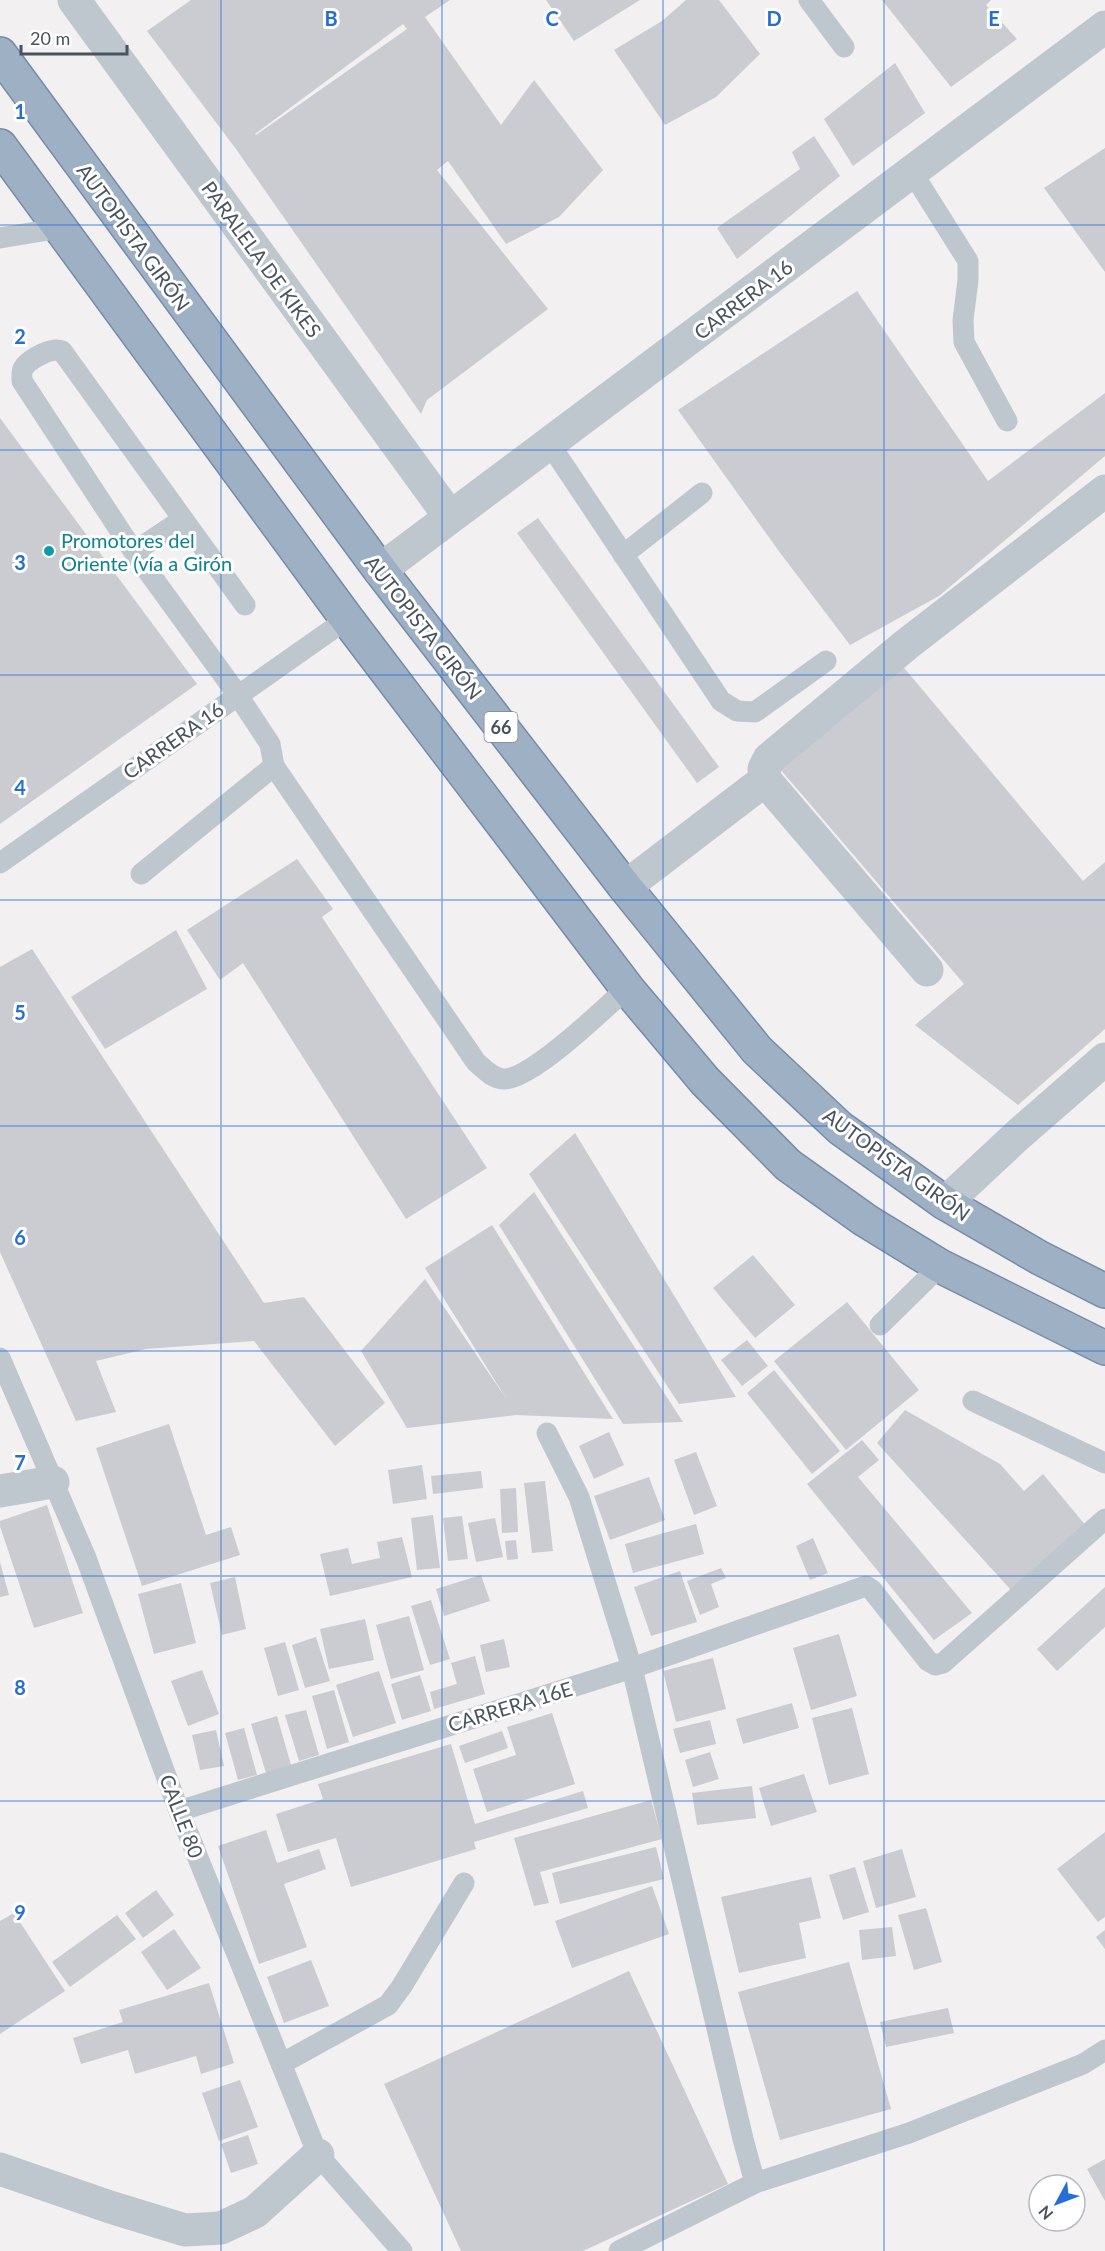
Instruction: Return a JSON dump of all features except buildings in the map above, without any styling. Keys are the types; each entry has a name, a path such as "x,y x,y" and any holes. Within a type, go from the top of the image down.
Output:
{"highway":[{"name":"AUTOPISTA GIRÓN","path":"0,54 380,570 626,887 757,1050 840,1128 945,1203 1040,1258 1105,1292"},
{"path":"0,146 347,619 627,988 705,1081 788,1164 865,1220 940,1266 1105,1348"}],"street":[{"name":"PARALELA DE KIKES","path":"88,5 450,517"},
{"name":"CARRERA 16","path":"380,570 1105,27"},
{"path":"927,970 765,780 764,769 769,759 907,644 1105,491"},
{"path":"626,887 765,780"},
{"path":"945,1203 1105,1059"},
{"path":"0,1491 53,1482"},
{"path":"0,2169 185,2230 221,2228 255,2212 318,2155"}],"lane":[{"path":"809,0 844,47"},
{"path":"912,172 968,261 963,320 964,342 1007,421"},
{"path":"0,238 61,228"},
{"path":"245,605 62,351 50,349 24,366 21,374 22,381 134,552 237,694 270,744 274,766 476,1062 494,1077 505,1079 540,1064 627,988"},
{"path":"549,443 721,700 737,711 755,712 826,661"},
{"path":"623,555 702,494"},
{"path":"134,552 183,519"},
{"name":"CARRERA 16","path":"0,863 237,694 347,619"},
{"path":"141,874 274,766"},
{"path":"880,1325 940,1266"},
{"name":"CALLE 80","path":"0,1358 86,1558 179,1811 318,2155 402,2251"},
{"path":"973,1401 1105,1463"},
{"path":"547,1433 579,1497 632,1668 737,2116 755,2183"},
{"name":"CARRERA 16E","path":"179,1811 632,1668 866,1586 872,1590 928,1661 935,1665 943,1663 1105,1519"},
{"path":"282,2064 388,2005 402,1986 464,1883"},
{"path":"619,2251 755,2183 909,2133 1083,2064 1105,2050"}],"place":[{"name":"Promotores del Oriente (vía a Girón","path":"49,551"}]}
